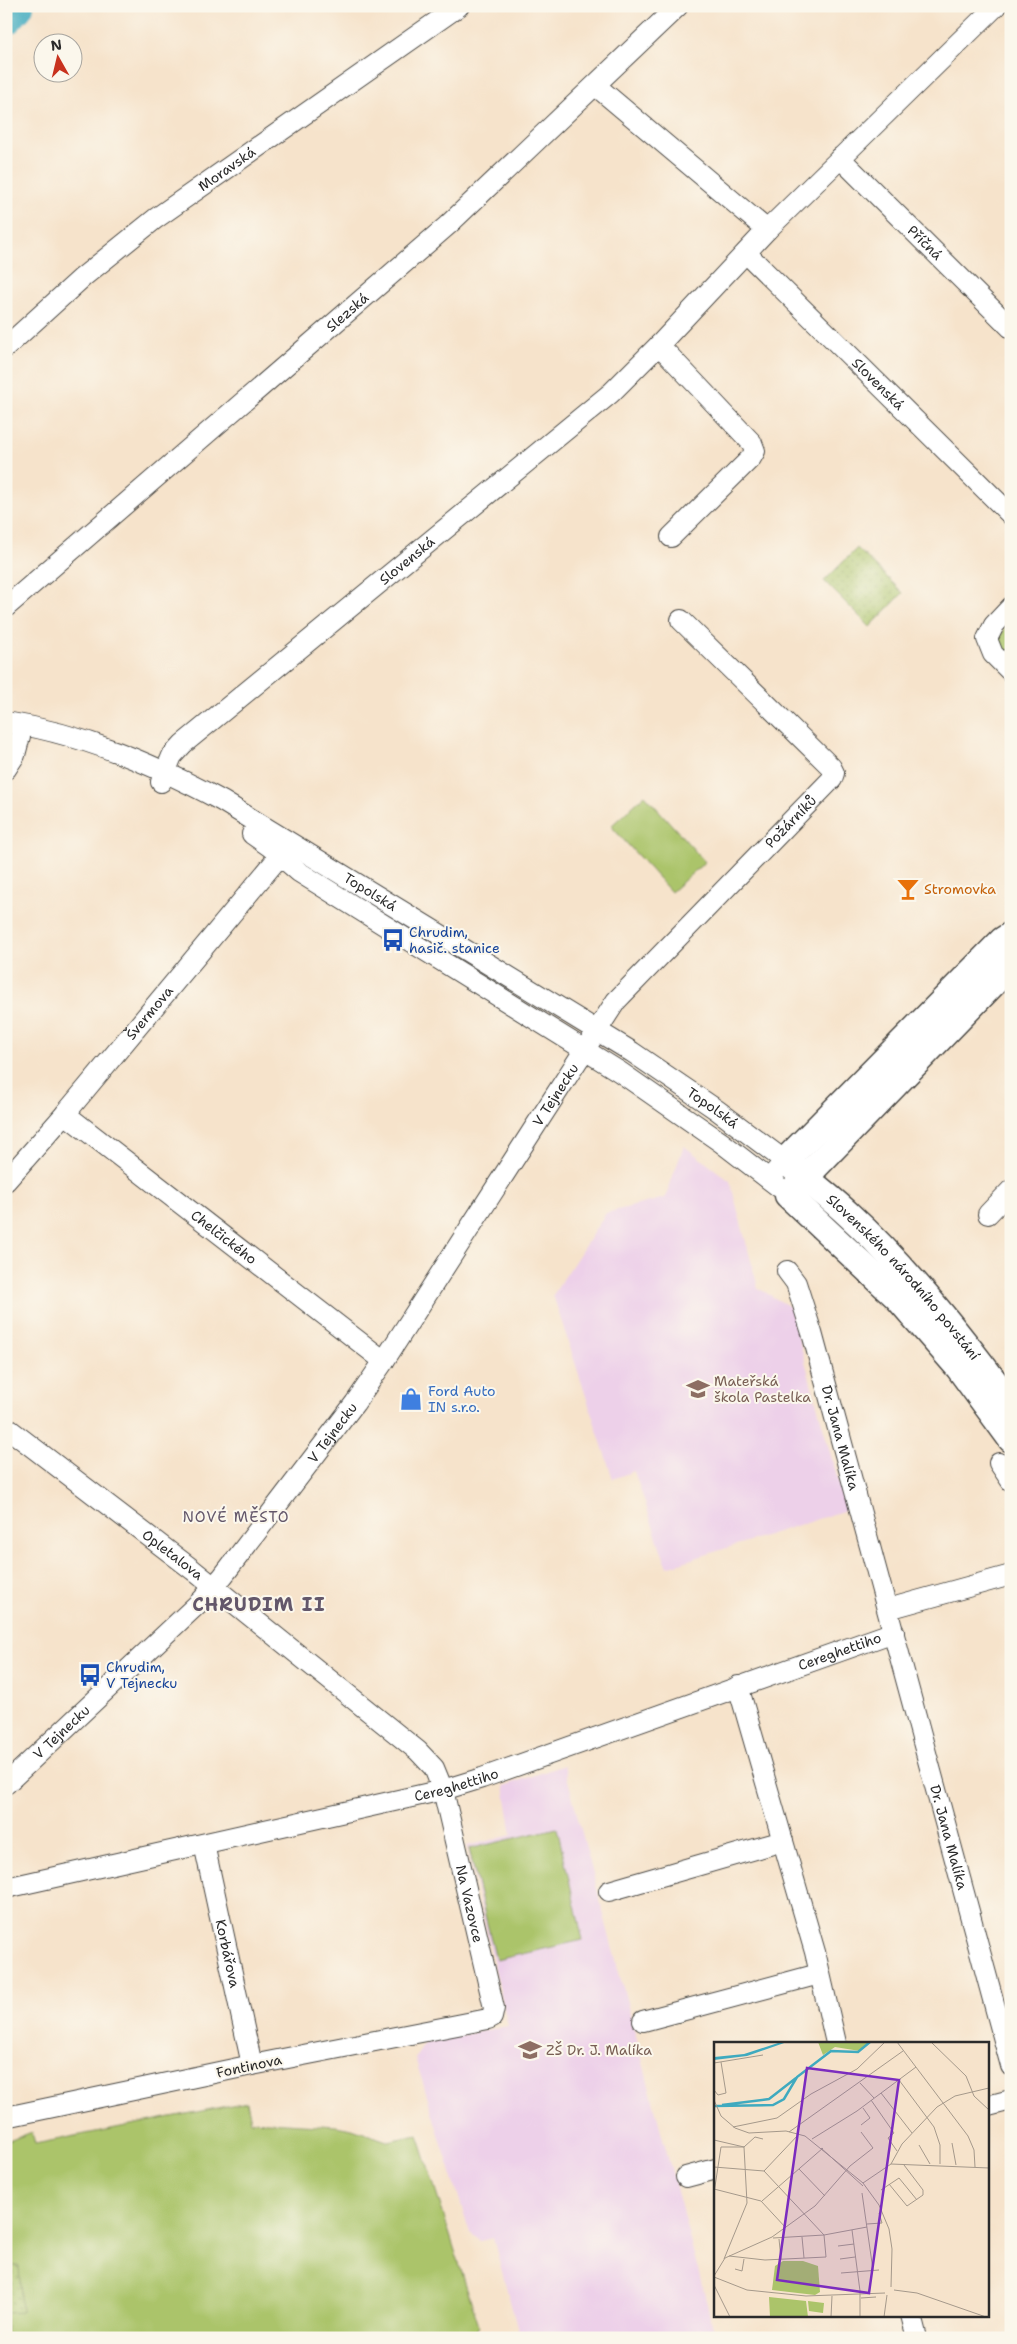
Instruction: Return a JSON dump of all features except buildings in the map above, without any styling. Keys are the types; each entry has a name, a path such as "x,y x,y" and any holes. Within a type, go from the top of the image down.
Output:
{"main road":[{"path":"786,1178 1003,940 1011,935"},
{"path":"786,1178 1011,965"},
{"name":"Slovenského národního povstání","path":"786,1178 849,1214 880,1245 929,1301 1011,1404"},
{"name":"Slovenského národního povstání","path":"786,1178 959,1368 1011,1439"}],"street":[{"name":"Moravská","path":"6,347 83,277 155,219 459,6"},
{"name":"Slezská","path":"6,607 448,225 678,6"},
{"name":"Slovenská","path":"164,776 172,756 183,744 577,423 611,393 767,230 996,6"},
{"path":"596,86 767,230"},
{"name":"Příčná","path":"840,158 1011,328"},
{"name":"Slovenská","path":"746,253 1011,515"},
{"path":"659,345 752,443 755,451 671,537"},
{"path":"1011,608 994,625 987,638 993,654 1011,672"},
{"name":"Požárníků","path":"597,1030 618,998 833,776 833,769 827,762 681,620"},
{"name":"Topolská","path":"6,722 37,727 84,740 164,776 263,841 286,850 597,1030 717,1110 786,1178"},
{"path":"6,769 15,755 13,735"},
{"name":"Topolská","path":"13,735 79,751 164,776"},
{"name":"Topolská","path":"286,850 299,872 584,1049 684,1116 786,1178"},
{"name":"Švermova","path":"6,1181 65,1114 286,850"},
{"name":"V Tejnecku","path":"10,1773 214,1587 293,1486 384,1361 597,1030"},
{"name":"Chelčického","path":"65,1114 384,1361"},
{"path":"988,1214 1011,1190"},
{"name":"Dr. Jana Malíka","path":"787,1271 796,1283 812,1333 1011,2066"},
{"name":"Opletalova","path":"6,1427 214,1587 418,1751 434,1768 443,1790"},
{"path":"999,1463 1011,1481"},
{"path":"888,1609 1011,1575"},
{"name":"Cereghettiho","path":"6,1888 443,1790 482,1778 894,1632"},
{"path":"738,1686 783,1841 836,2042"},
{"name":"Na Vazovce","path":"443,1790 494,2008 492,2017"},
{"path":"609,1891 783,1841"},
{"name":"Korbářova","path":"204,1844 252,2064"},
{"path":"643,2021 819,1974"},
{"name":"Fontinova","path":"7,2112 492,2017"},
{"path":"990,2105 1011,2100"},
{"path":"686,2176 714,2169"},
{"path":"912,2316 917,2338"}],"shaded area":[{"name":"Mateřská škola Pastelka","path":"684,1146 730,1181 758,1288 790,1307 846,1510 667,1567 634,1471 613,1479 553,1295 606,1213 665,1198"},
{"name":"ZŠ Dr. J. Malíka","path":"564,1765 716,2338 520,2338 493,2238 480,2241 470,2233 415,2058 426,2042 508,2026 467,1846 512,1835 504,1786"}],"green space":[{"path":"857,548 903,593 870,627 824,581"},
{"path":"1011,619 1011,657 1001,652 998,638"},
{"path":"645,795 705,862 671,892 611,826"},
{"path":"557,1828 583,1940 496,1960 469,1849"},
{"path":"247,2102 251,2121 336,2126 352,2129 387,2141 418,2135 479,2326 474,2335 465,2338 6,2338 6,2142 32,2132 35,2144"},
{"path":"6,2266 19,2266 22,2312 6,2313"}],"waterway":[{"path":"6,17 16,6"}],"place":[{"name":"Stromovka","path":"908,889"},
{"name":"Chrudim, hasič. stanice","path":"393,940"},
{"name":"Mateřská škola Pastelka","path":"698,1389"},
{"name":"Ford Auto IN s.r.o.","path":"411,1399"},
{"name":"Chrudim, V Tejnecku","path":"90,1675"},
{"name":"ZŠ Dr. J. Malíka","path":"530,2050"}],"district":[{"name":"NOVÉ MĚSTO","path":"236,1517"},
{"name":"CHRUDIM II","path":"259,1604"}]}
